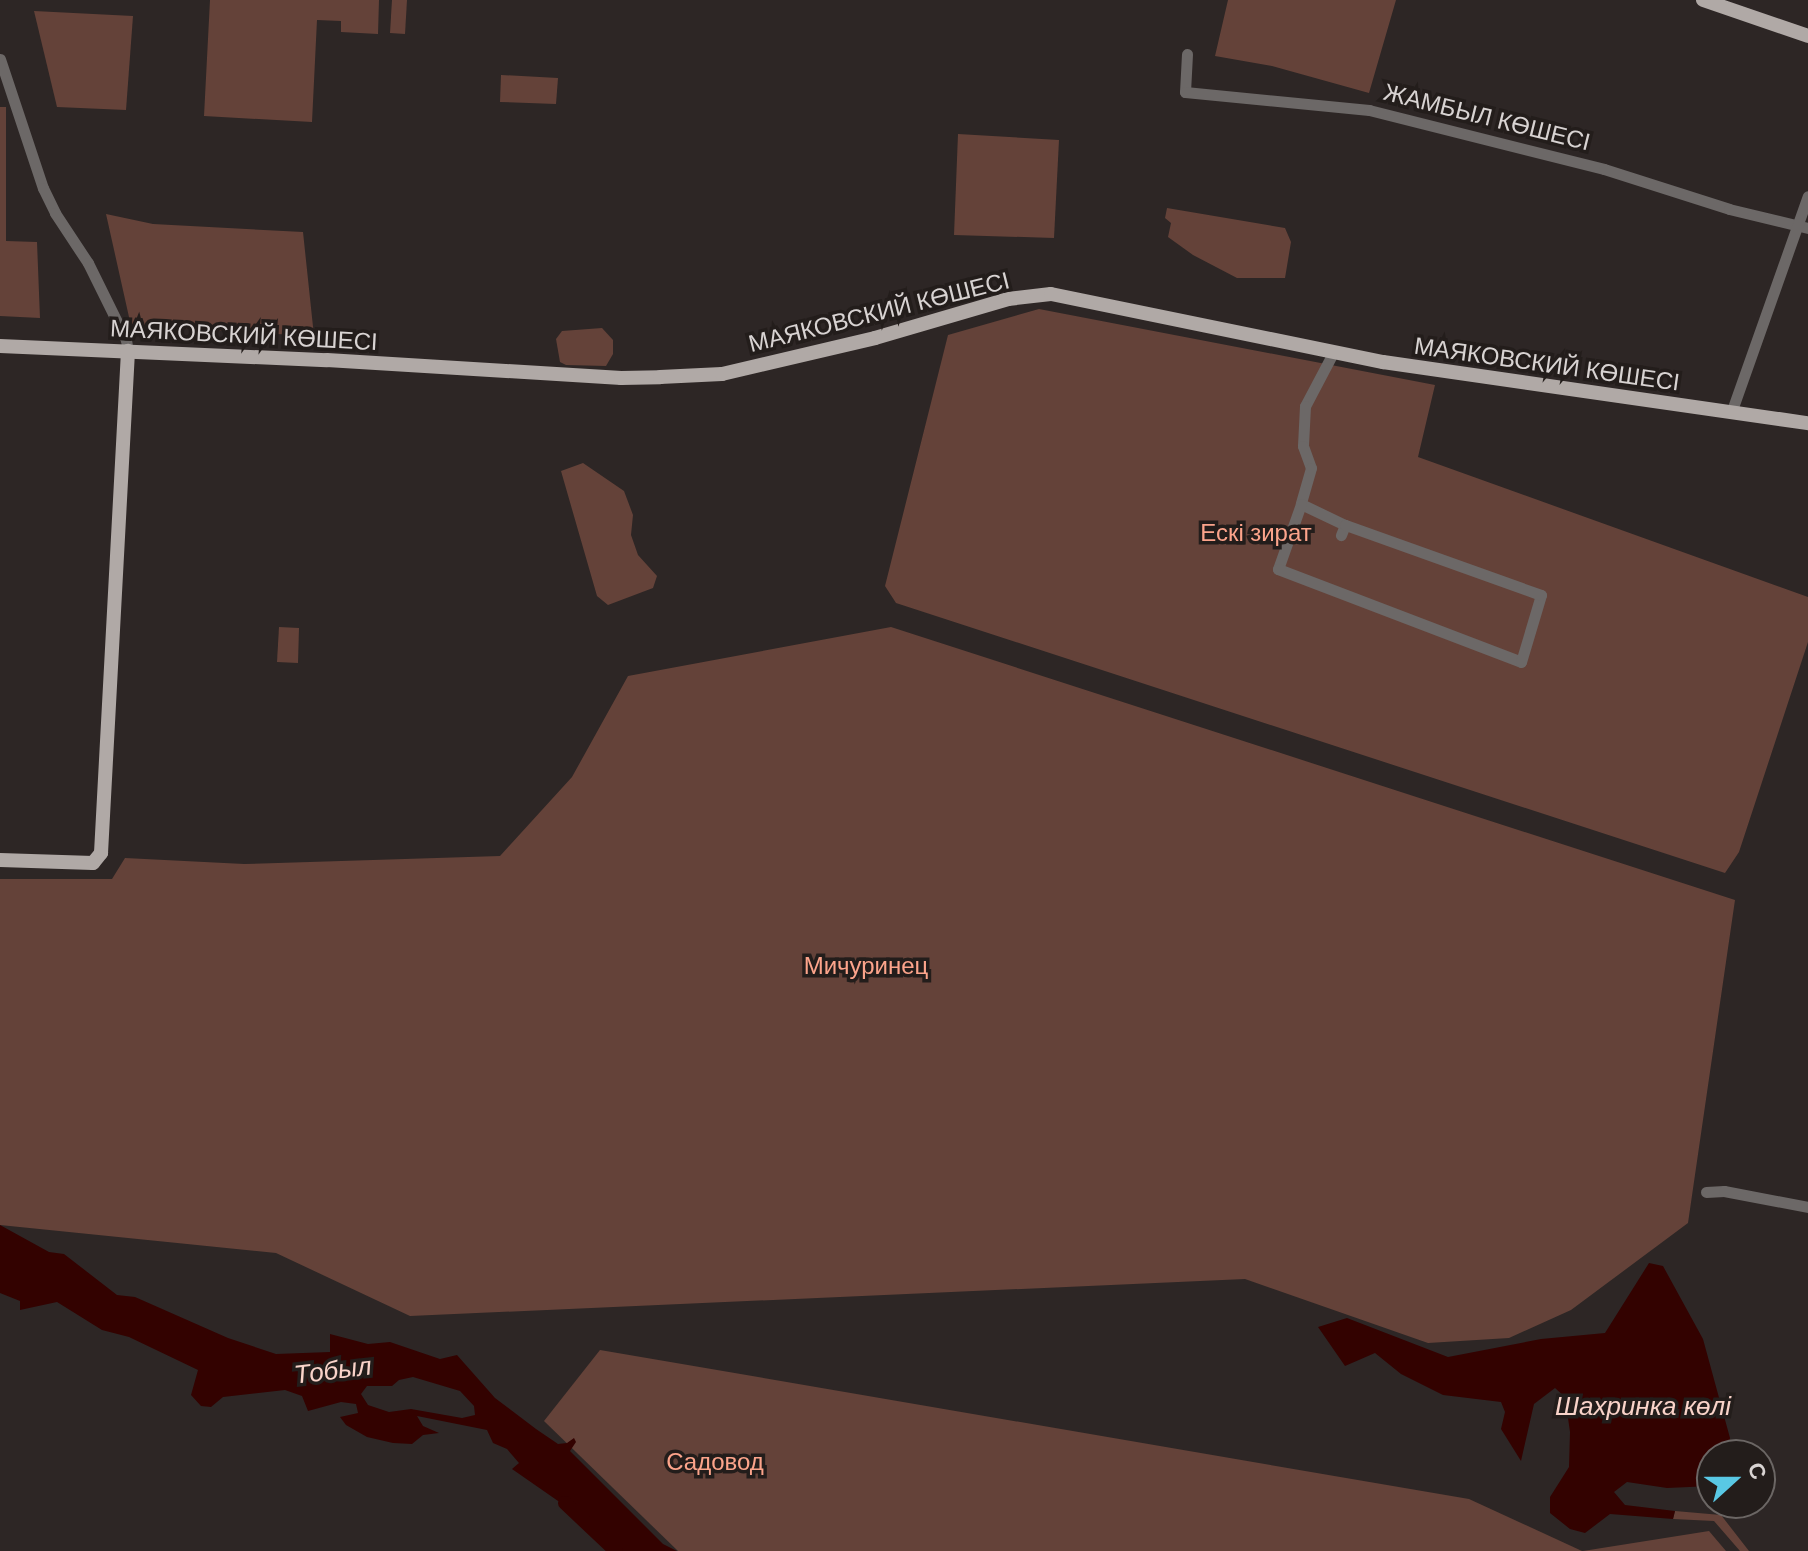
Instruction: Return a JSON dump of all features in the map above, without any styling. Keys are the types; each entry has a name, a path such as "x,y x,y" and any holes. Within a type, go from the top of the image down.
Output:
{"main road":[{"path":"1703,0 1808,38"},
{"path":"1732,0 1808,26"},
{"name":"МАЯКОВСКИЙ КӨШЕСІ","path":"0,346 621,378 722,374 875,338 1008,299 1051,294 1333,353 1808,423"},
{"path":"0,860 93,863 98,859 104,841 128,351"}],"street":[{"name":"ЖАМБЫЛ КӨШЕСІ","path":"1187,54 1185,92 1369,110 1604,169 1720,206 1803,227"},
{"path":"0,59 43,188 55,213 88,263 128,351"},
{"path":"1731,413 1803,227 1808,196"},
{"path":"1301,504 1343,530 1541,595 1521,662 1278,569 1311,468 1303,446 1305,406 1333,353"},
{"path":"1706,1192 1724,1191 1808,1207"}],"green space":[{"path":"210,0 379,0 378,34 341,32 341,21 317,20 312,122 204,116"},
{"path":"392,0 407,0 405,34 390,33"},
{"path":"1228,0 1396,0 1369,93 1272,66 1215,56"},
{"path":"34,11 133,16 126,110 57,107"},
{"path":"501,75 558,78 556,104 500,102"},
{"path":"0,107 6,107 6,241 37,242 40,318 0,316"},
{"path":"958,134 1059,140 1054,238 954,235"},
{"path":"1167,208 1285,228 1291,242 1285,278 1237,278 1193,255 1168,237 1171,223 1165,218"},
{"path":"106,214 153,224 303,232 314,336 131,326"},
{"name":"Ескі зират","path":"1039,309 1435,385 1418,457 1808,597 1808,642 1739,852 1725,873 896,603 885,586 948,335"},
{"path":"602,328 613,340 613,354 606,366 566,365 560,362 556,339 562,331"},
{"path":"583,463 624,491 633,515 631,535 638,555 657,576 653,588 608,605 597,596 561,471"},
{"path":"279,627 299,628 298,663 277,662"},
{"name":"Мичуринец","path":"891,627 1735,900 1688,1223 1571,1310 1509,1338 1428,1343 1245,1279 410,1316 276,1253 0,1225 0,879 112,879 125,858 244,864 500,856 572,777 628,676"},
{"name":"Садовод","path":"600,1350 1469,1499 1582,1551 678,1551 544,1421"},
{"path":"1675,1511 1696,1513 1696,1519 1724,1519 1749,1551 1740,1551 1714,1521 1673,1519"},
{"path":"1709,1531 1726,1551 1583,1551"}],"water":[{"path":"0,1225 49,1252 64,1254 117,1295 135,1297 228,1338 276,1354 330,1352 330,1334 368,1344 390,1342 440,1359 457,1355 495,1398 536,1429 558,1444 574,1438 576,1442 570,1451 663,1544 677,1551 621,1551 607,1535 512,1469 519,1463 507,1449 493,1443 487,1430 417,1416 423,1426 439,1433 423,1435 412,1444 393,1443 367,1437 346,1425 340,1417 358,1413 356,1404 341,1402 308,1411 302,1396 285,1390 223,1397 211,1407 201,1406 191,1395 198,1370 129,1337 102,1330 57,1302 20,1310 20,1301 0,1293","holes":["413,1377 460,1391 474,1406 475,1415 462,1418 411,1409 389,1412 368,1405 361,1394 367,1386 392,1386 399,1380"]},
{"name":"Шахринка көлі","path":"1649,1263 1663,1266 1703,1339 1730,1438 1696,1439 1696,1487 1667,1488 1627,1482 1614,1492 1625,1505 1675,1511 1673,1519 1610,1514 1585,1533 1570,1529 1550,1513 1550,1497 1569,1467 1570,1432 1565,1397 1555,1388 1534,1404 1521,1461 1501,1429 1505,1412 1501,1402 1443,1395 1401,1374 1375,1353 1345,1366 1318,1327 1347,1318 1448,1357 1541,1339 1605,1333"}],"waterway":[{"name":"Тобыл","path":"565,1503 616,1551"}]}
